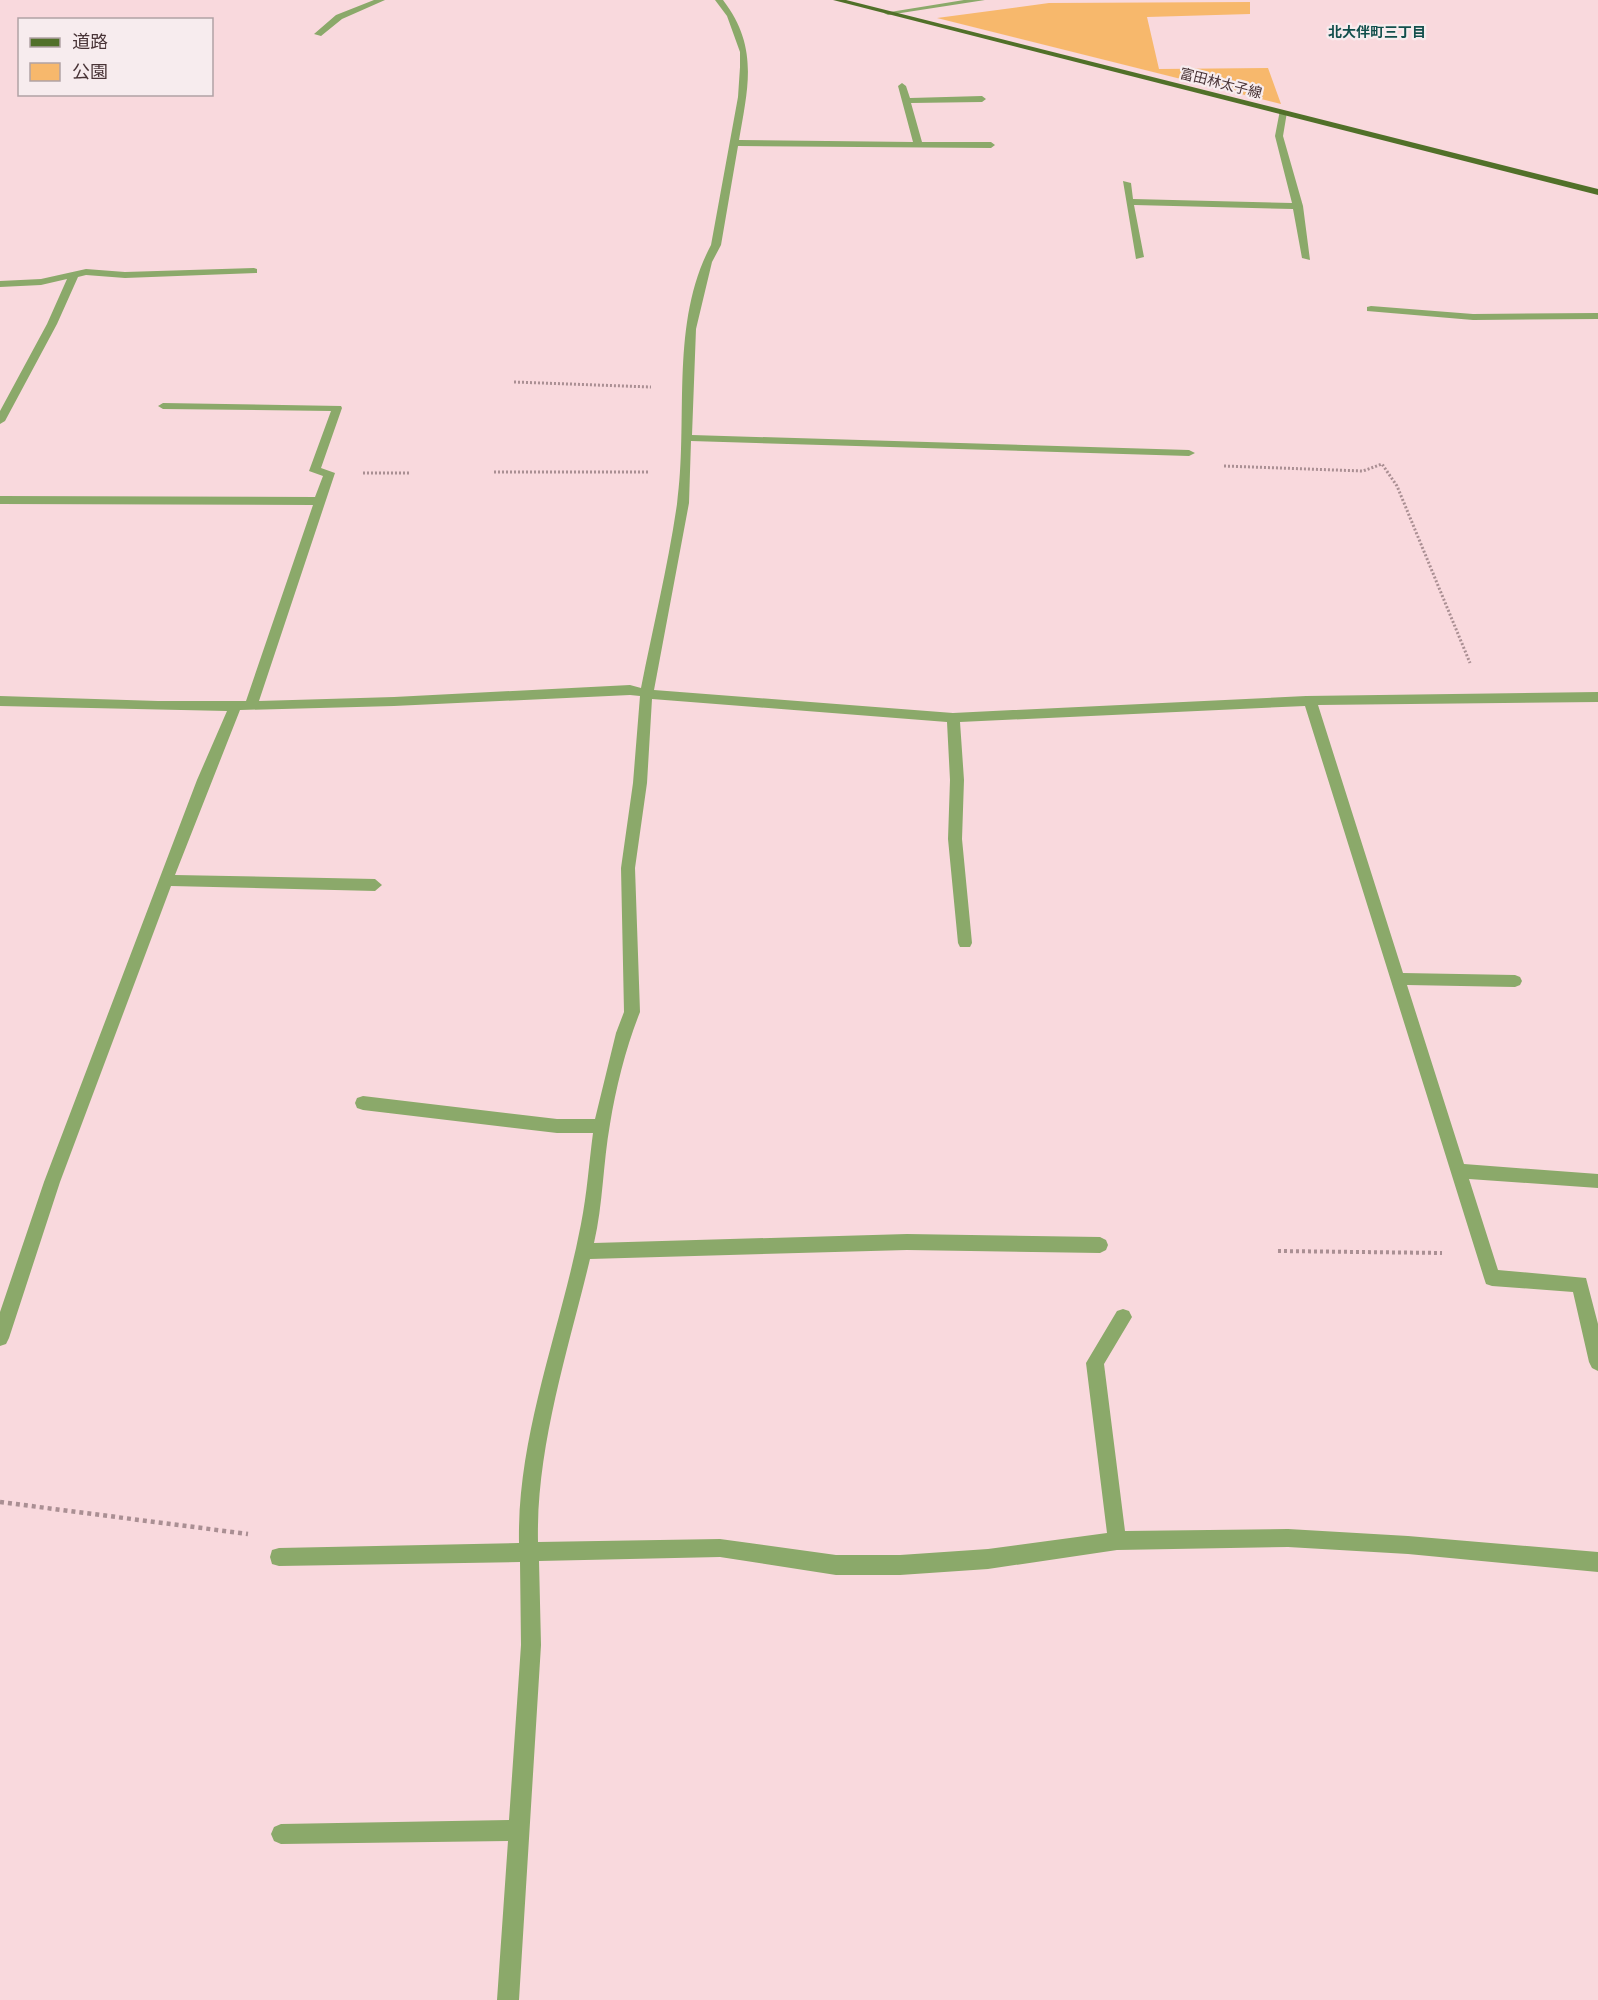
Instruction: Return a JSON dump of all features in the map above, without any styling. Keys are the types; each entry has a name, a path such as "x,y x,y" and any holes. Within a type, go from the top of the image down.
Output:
{"main road":[{"name":"富田林太子線","path":"837,0 1598,192"}],"street":[{"path":"318,34 339,17 381,0"},
{"path":"508,2000 531,1645 528,1506 545,1408 590,1223 601,1126 624,1033 632,1012 628,868 640,783 646,693 683,503 687,388 692,329 708,262 716,244 742,97 744,52 731,16 719,0"},
{"path":"888,13 981,0"},
{"path":"902,86 919,146"},
{"path":"906,101 982,99"},
{"path":"1283,112 1279,136 1298,206 1307,258"},
{"path":"733,143 991,145"},
{"path":"1126,183 1139,256"},
{"path":"1130,202 1298,206"},
{"path":"0,284 41,282 74,275 254,271"},
{"path":"0,421 52,324 74,275"},
{"path":"1371,309 1473,317 1598,316"},
{"path":"0,1338 52,1182 204,780 243,705 329,473 315,471 337,408 163,406"},
{"path":"686,438 1190,453"},
{"path":"0,500 320,501"},
{"path":"0,701 243,705 393,704 630,690 953,718 1310,701 1598,697"},
{"path":"1310,701 1396,979 1412,1018 1492,1278 1580,1284 1598,1362"},
{"path":"953,718 957,780 955,838 966,943"},
{"path":"168,879 375,885"},
{"path":"1396,979 1515,981"},
{"path":"363,1103 557,1126 601,1126"},
{"path":"1459,1171 1598,1181"},
{"path":"582,1251 907,1242 1100,1245"},
{"path":"1117,1541 1095,1363 1124,1317"},
{"path":"279,1557 720,1548 836,1565 900,1565 988,1559 1117,1541 1288,1538 1408,1545 1598,1563"},
{"path":"281,1834 520,1830"}],"path":[{"path":"514,382 687,388"},
{"path":"1216,466 1363,471 1382,465 1397,486 1432,564 1484,697"},
{"path":"494,472 684,472"},
{"path":"329,473 411,473"},
{"path":"1278,1251 1485,1255"},
{"path":"0,1502 256,1535 279,1557"}],"green space":[{"path":"1250,2 1250,14 1147,17 1159,69 1268,68 1281,104 937,18 1049,3"}],"district":[{"name":"北大伴町三丁目","path":"1377,32"}]}
